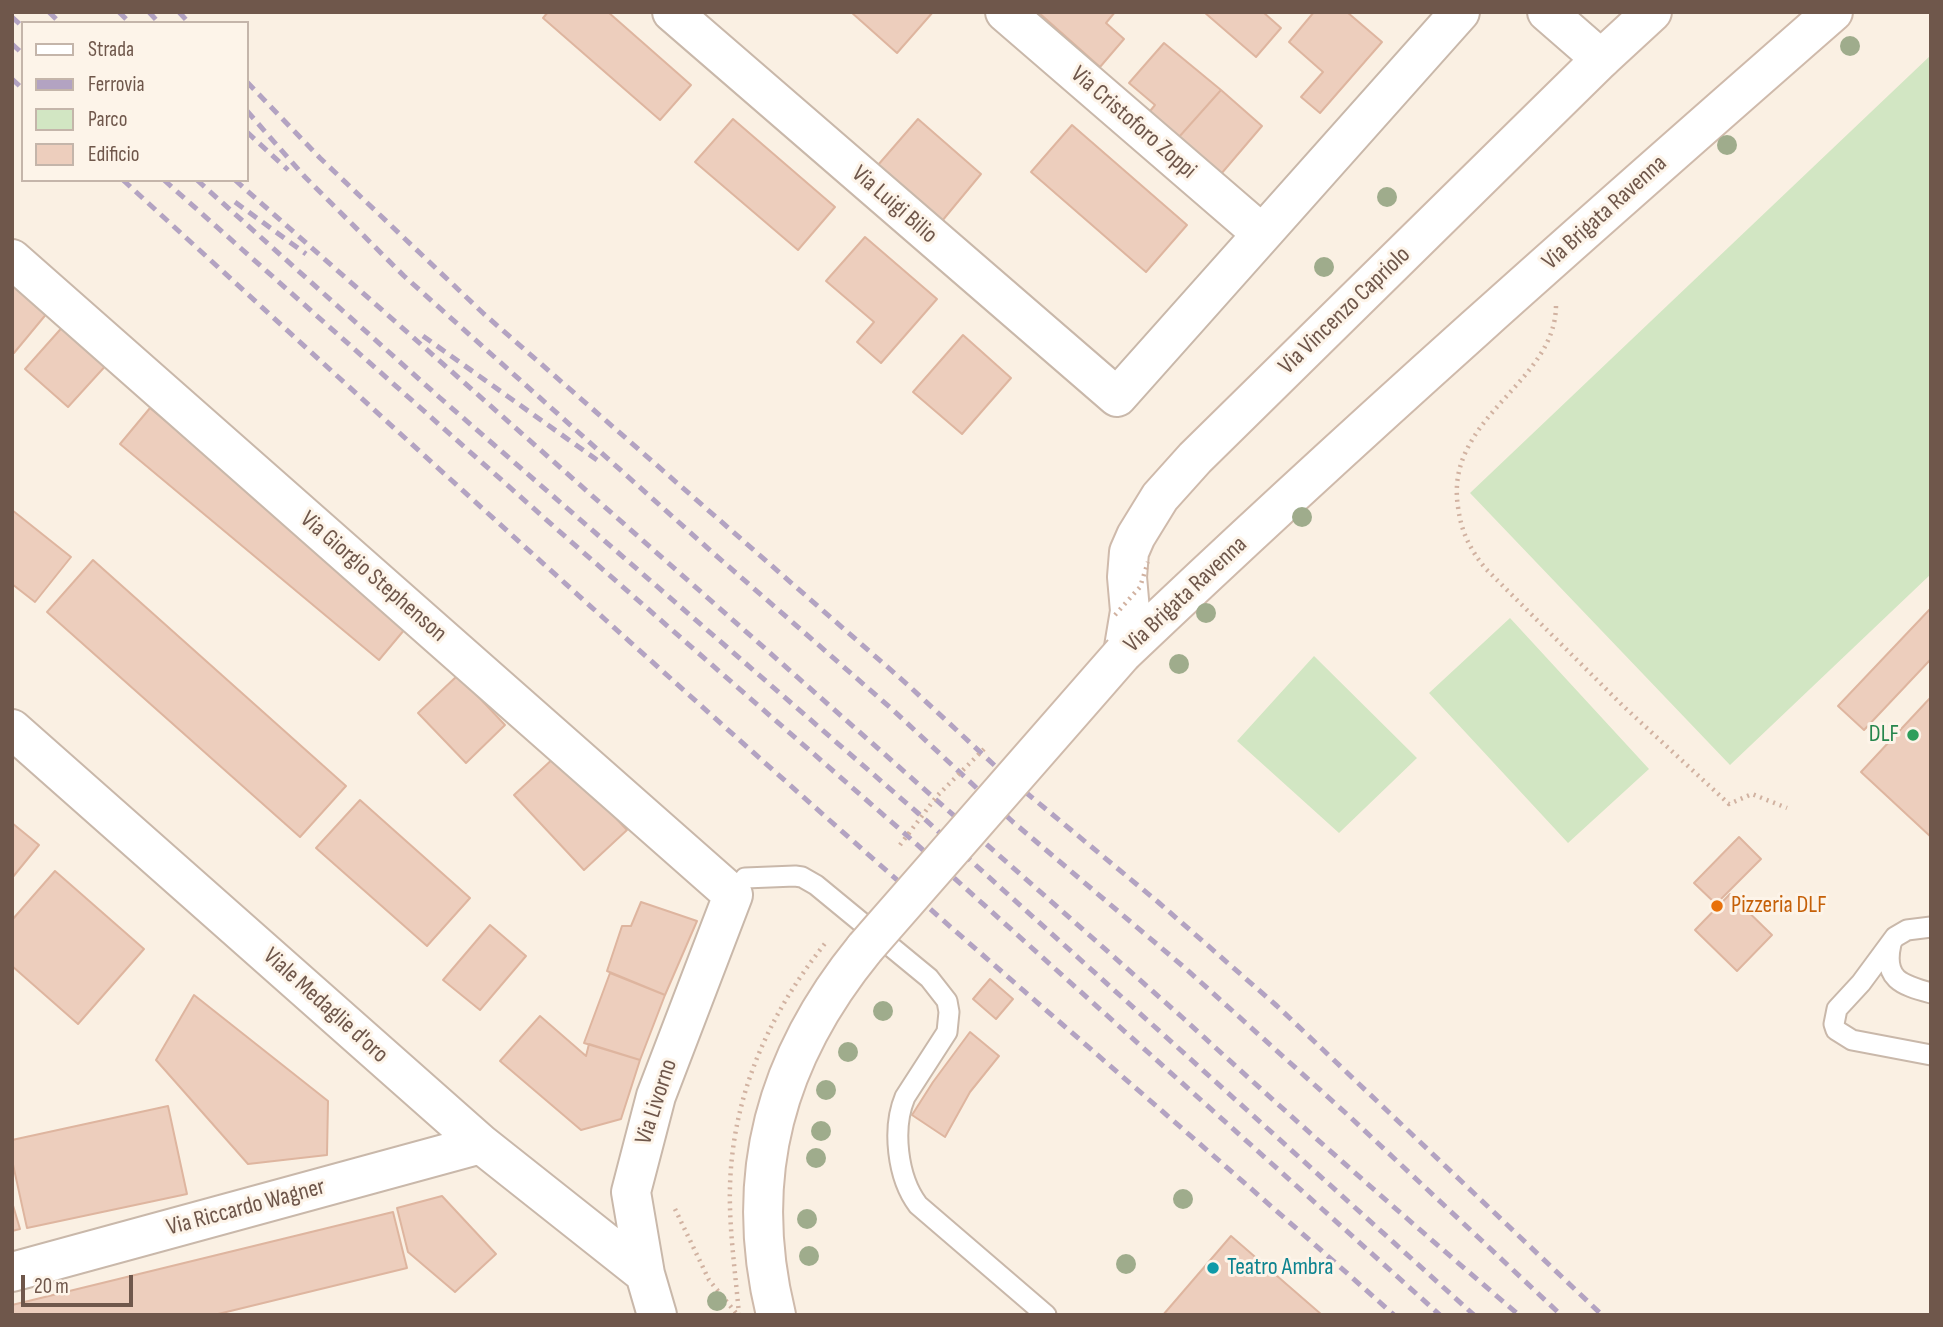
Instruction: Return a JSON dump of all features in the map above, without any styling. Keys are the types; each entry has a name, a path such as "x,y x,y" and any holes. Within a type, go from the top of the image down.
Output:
{"street":[{"name":"Via Luigi Bilio","path":"672,12 1116,397 1261,233"},
{"name":"Via Cristoforo Zoppi","path":"1005,12 1261,233"},
{"path":"1261,233 1460,12"},
{"path":"1548,12 1601,59"},
{"name":"Via Vincenzo Capriolo","path":"1123,653 1130,611 1127,578 1129,552 1160,497 1195,458 1652,12"},
{"name":"Via Brigata Ravenna","path":"776,1315 769,1288 763,1208 763,1180 773,1126 787,1077 807,1032 830,992 865,947 1123,653 1360,433 1833,12"},
{"name":"Via Giorgio Stephenson","path":"12,259 733,895"},
{"name":"Viale Medaglie d'oro","path":"12,729 481,1144 645,1275"},
{"name":"Via Livorno","path":"657,1315 645,1275 631,1192 656,1096 733,895"},
{"name":"Via Riccardo Wagner","path":"12,1272 481,1144"}],"lane":[{"path":"733,895 745,878 802,877 911,962 940,989 947,1001 949,1012 947,1032 905,1097 899,1118 897,1140 910,1192 917,1204 1046,1315"},
{"path":"1931,927 1907,930 1895,937 1861,983 1837,1009 1834,1024 1836,1030 1852,1040 1931,1055"},
{"path":"1895,937 1890,945 1891,972 1908,987 1931,993"}],"path":[{"path":"1549,264 1556,295 1553,329 1530,368 1486,419 1462,458 1457,477 1456,498 1466,539 1486,569 1622,705 1729,804 1752,794 1787,808"},
{"path":"1113,617 1140,587 1148,562"},
{"path":"674,1207 709,1280 738,1315"}],"green space":[{"path":"1931,55 1931,574 1730,765 1470,493"},
{"path":"1510,618 1649,769 1568,843 1429,693"},
{"path":"1314,656 1417,758 1339,833 1237,741"}],"building":[{"path":"548,12 608,12 691,85 660,120 543,18"},
{"path":"851,12 933,12 897,53"},
{"path":"1038,12 1115,12 1106,23 1124,39 1100,67"},
{"path":"1204,12 1263,12 1281,28 1256,57"},
{"path":"1314,12 1347,12 1382,42 1320,113 1301,97 1323,72 1289,42"},
{"path":"1164,43 1221,90 1179,137 1146,116 1155,105 1129,83"},
{"path":"1221,90 1262,126 1221,174 1179,137"},
{"path":"733,119 835,207 798,250 695,162"},
{"path":"918,119 981,174 942,221 878,165"},
{"path":"1072,125 1187,225 1146,272 1031,172"},
{"path":"865,237 937,299 881,363 857,342 874,322 826,281"},
{"path":"12,282 48,312 14,353 12,351"},
{"path":"66,323 109,362 68,407 25,369"},
{"path":"963,335 1011,378 962,434 913,392"},
{"path":"150,408 410,623 379,660 120,444"},
{"path":"12,510 71,557 35,602 12,584"},
{"path":"93,560 346,786 300,837 47,612"},
{"path":"1931,608 1931,659 1864,730 1838,706"},
{"path":"458,675 505,725 466,763 418,713"},
{"name":"DLF","path":"1931,697 1931,837 1861,772"},
{"path":"557,755 627,830 584,870 514,795"},
{"path":"360,800 470,898 427,946 316,848"},
{"path":"12,823 39,845 12,878"},
{"path":"1739,837 1761,859 1716,904 1694,883"},
{"path":"55,871 144,949 78,1024 12,966 12,920"},
{"path":"1730,894 1772,935 1737,971 1695,930"},
{"path":"641,902 697,921 665,995 607,971 622,926 631,926"},
{"path":"490,925 526,956 480,1010 443,980"},
{"path":"610,973 665,995 640,1060 584,1043"},
{"path":"990,979 1013,999 996,1019 973,999"},
{"path":"194,995 328,1101 327,1155 248,1164 156,1060"},
{"path":"540,1016 586,1056 589,1044 640,1060 621,1119 581,1130 500,1061"},
{"path":"970,1032 999,1056 970,1092 945,1137 912,1115"},
{"path":"168,1106 187,1194 27,1228 12,1160 12,1140"},
{"path":"442,1196 496,1254 455,1292 408,1252 397,1208"},
{"path":"12,1202 20,1229 12,1231"},
{"path":"393,1212 407,1268 214,1315 12,1315 12,1305"},
{"path":"1231,1236 1322,1315 1163,1315"}],"railway":[{"path":"49,12 58,21"},
{"path":"119,12 128,21"},
{"path":"149,12 157,21"},
{"path":"179,12 187,21"},
{"path":"12,17 21,25"},
{"path":"12,44 21,52"},
{"path":"12,79 21,87"},
{"path":"248,83 320,158 484,314 908,685 1006,776 1158,902 1277,1006 1602,1315"},
{"path":"248,112 305,177 404,276 893,710 1013,822 1185,968 1349,1116 1561,1315"},
{"path":"248,133 288,170"},
{"path":"125,182 784,779 1394,1315"},
{"path":"166,182 903,832 1440,1315"},
{"path":"199,182 439,397 919,814 1474,1315"},
{"path":"237,182 1519,1315"},
{"path":"235,202 306,254"},
{"path":"423,336 597,460"}],"place":[{"name":"DLF","path":"1913,735"},
{"name":"Pizzeria DLF","path":"1717,906"},
{"name":"Teatro Ambra","path":"1213,1268"}]}
